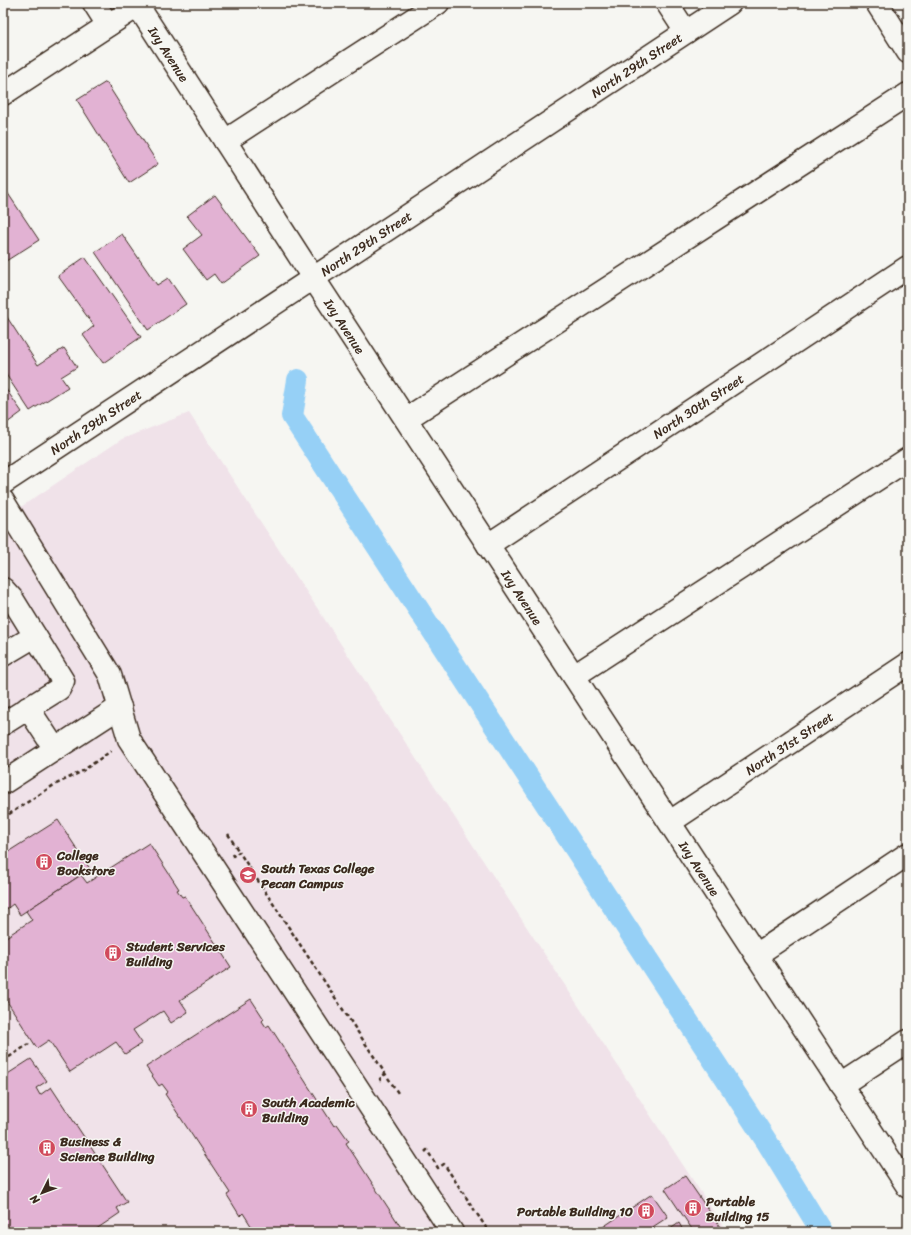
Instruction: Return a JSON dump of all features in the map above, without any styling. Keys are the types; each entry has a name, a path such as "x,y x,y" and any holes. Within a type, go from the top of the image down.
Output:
{"street":[{"path":"94,3 108,25"},
{"path":"225,141 438,3"},
{"path":"667,3 686,32"},
{"name":"North 29th Street","path":"3,483 730,3"},
{"path":"877,3 908,52"},
{"path":"3,94 140,5"},
{"name":"Ivy Avenue","path":"140,5 314,279 908,1187"},
{"path":"406,419 908,94"},
{"name":"North 30th Street","path":"488,545 908,267"},
{"path":"574,676 908,459"},
{"path":"3,501 110,675 129,739 452,1232"},
{"path":"3,589 13,600 63,681 59,688 3,724"},
{"path":"3,655 35,636"},
{"name":"North 31st Street","path":"670,822 908,664"},
{"path":"3,784 120,707"},
{"path":"28,708 55,749"},
{"path":"756,955 908,854"},
{"path":"841,1085 908,1041"}],"path":[{"path":"3,818 54,785 81,772 129,739"},
{"path":"228,834 398,1093"},
{"path":"229,850 233,856 239,852"},
{"path":"3,1061 29,1044"},
{"path":"384,1085 380,1079 385,1074"},
{"path":"421,1147 424,1152 427,1150 438,1168 444,1164 489,1232"}],"shaded area":[{"name":"South Texas College Pecan Campus","path":"189,413 727,1232 3,1232 3,519 122,439"}],"building":[{"path":"106,82 158,164 129,183 77,100"},
{"path":"3,186 39,240 6,261 3,256"},
{"path":"215,195 260,256 221,284 214,274 206,280 183,249 202,235 187,216"},
{"path":"122,234 157,285 168,278 186,304 148,330 95,252"},
{"path":"85,257 141,337 103,363 83,335 94,326 58,276"},
{"path":"3,311 38,365 64,348 77,367 61,377 68,387 30,411 3,370"},
{"path":"3,385 22,412 3,426"},
{"name":"College Bookstore","path":"58,820 90,869 20,915 13,904 4,911 3,855"},
{"name":"Student Services Building","path":"149,843 179,889 177,890 182,897 185,896 231,967 180,1000 188,1012 171,1023 163,1011 133,1030 142,1043 125,1054 116,1042 70,1072 49,1040 37,1048 3,995 3,939 32,920 26,911 81,875 87,883"},
{"name":"South Academic Building","path":"251,999 264,1019 262,1021 266,1027 269,1025 334,1126 337,1124 349,1141 346,1143 404,1232 255,1232 243,1213 240,1216 227,1195 230,1193 165,1094 168,1092 162,1084 159,1086 146,1067"},
{"name":"Business & Science Building","path":"31,1059 47,1081 36,1088 40,1095 51,1087 127,1202 117,1208 120,1213 92,1232 3,1232 3,1077"},
{"name":"Portable Building 15","path":"685,1176 720,1227 712,1232 694,1232 665,1189"},
{"name":"Portable Building 10","path":"652,1194 668,1217 645,1232 602,1232 600,1229"},
{"path":"679,1223 684,1232 666,1232"}],"waterway":[{"path":"298,380 292,416 767,1142 822,1232"}],"place":[{"name":"College Bookstore","path":"44,862"},
{"name":"South Texas College Pecan Campus","path":"248,875"},
{"name":"Student Services Building","path":"113,953"},
{"name":"South Academic Building","path":"249,1109"},
{"name":"Business & Science Building","path":"47,1148"},
{"name":"Portable Building 15","path":"693,1208"},
{"name":"Portable Building 10","path":"646,1211"}]}
